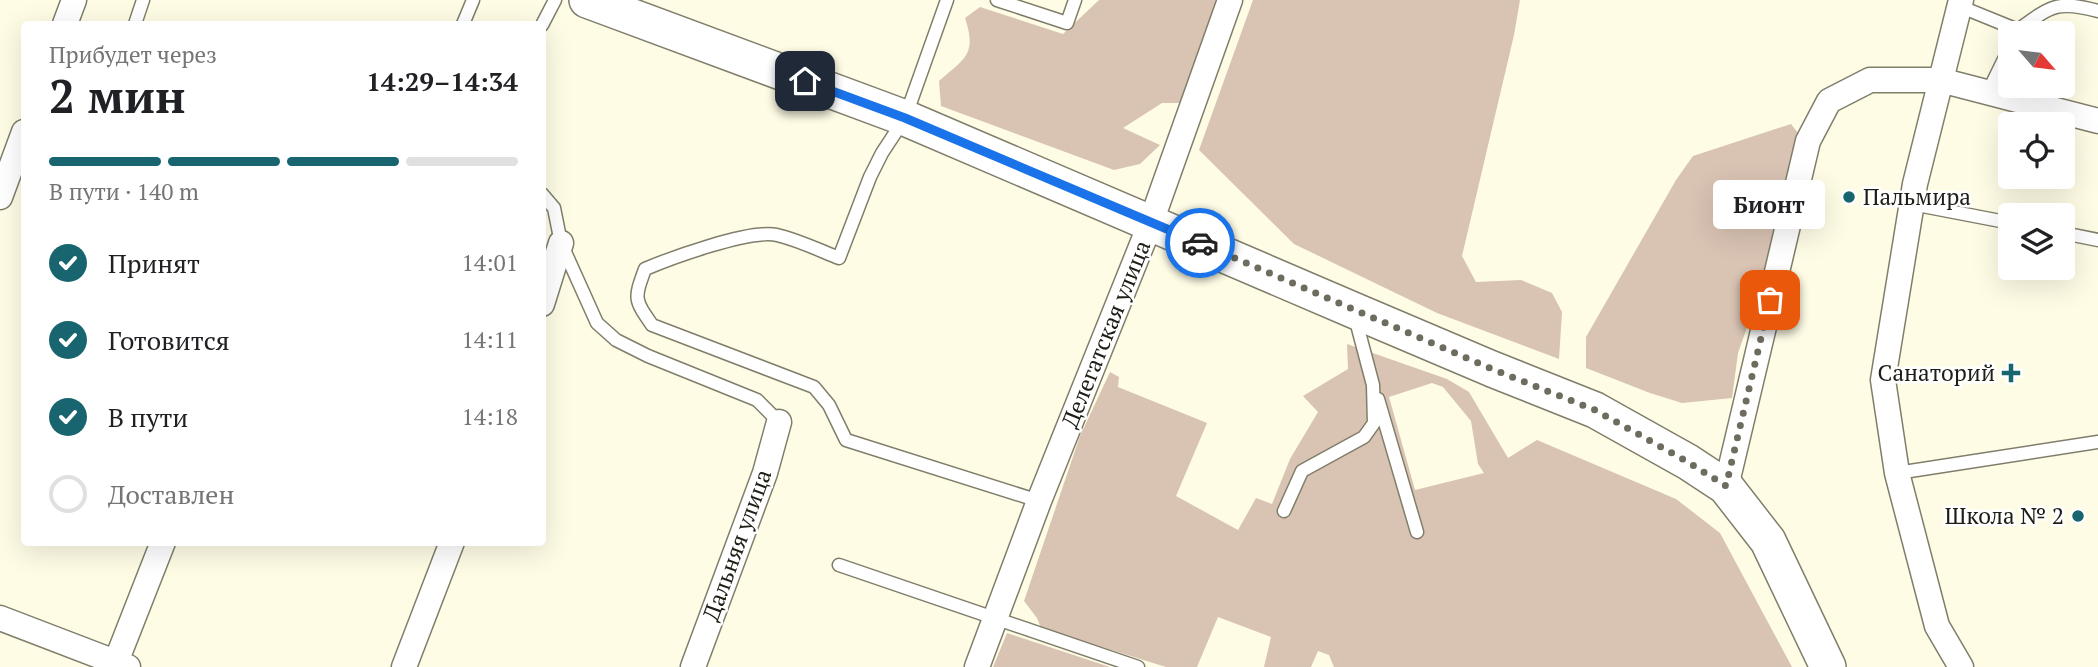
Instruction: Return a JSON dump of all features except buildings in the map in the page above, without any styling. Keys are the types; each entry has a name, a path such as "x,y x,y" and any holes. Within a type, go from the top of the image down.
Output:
{"street":[{"path":"66,21 74,0"},
{"path":"587,0 905,118 1492,369 1595,410 1726,486 1768,541 1828,667"},
{"name":"Делегатская улица","path":"977,667 1039,501 1151,222 1230,0"},
{"path":"1960,3 1912,204 1884,380 1897,473 1937,626 1961,667"},
{"path":"1726,486 1808,141 1829,101 1870,80 1940,80 2098,121"},
{"path":"0,197 21,140"},
{"path":"546,291 561,243"},
{"name":"Дальняя улица","path":"693,667 765,473 779,422"},
{"path":"0,618 120,665 162,546"},
{"path":"404,667 450,546"}],"lane":[{"path":"136,21 143,0"},
{"path":"464,21 472,0"},
{"path":"544,21 555,0"},
{"path":"947,0 905,118 870,177 839,258 774,234 743,238 680,254 645,269 637,289 638,305 652,325 814,387 829,405 846,440 1039,501"},
{"path":"997,0 1067,23 1075,0"},
{"path":"2031,21 2047,9 2074,2 2098,10"},
{"path":"1960,3 1998,22"},
{"path":"1988,92 1998,71"},
{"path":"546,199 554,208 561,243 597,323 616,340 648,356 757,400 779,422"},
{"path":"1912,204 1998,221"},
{"path":"2075,235 2098,240"},
{"path":"1353,310 1418,532"},
{"path":"1284,511 1302,471 1364,437 1369,430 1374,422 1373,385"},
{"path":"1897,473 2098,442"},
{"path":"839,565 1138,667"}],"shaded area":[{"path":"1099,0 1221,0 1182,103 1162,103 1123,128 1160,145 1140,164 1114,170 941,106 939,81 966,55 970,40 965,18 980,7 1063,34"},
{"path":"1253,0 1520,0 1462,256 1476,282 1521,280 1552,293 1562,312 1559,359 1437,313 1294,244 1199,150"},
{"path":"1791,124 1798,133 1770,262 1738,353 1732,398 1682,403 1586,368 1586,337 1676,180 1693,156"},
{"path":"1347,344 1447,379 1469,392 1508,458 1537,440 1676,499 1720,533 1792,667 1334,667 1329,655 1318,651 1311,667 1264,667 1271,637 1218,617 1197,667 1166,667 1041,628 1024,601 1080,436 1110,372 1119,377 1118,387 1207,423 1176,496 1238,530 1256,498 1272,504 1290,459 1318,412 1303,396 1348,369","holes":["1432,383 1443,387 1471,421 1478,464 1484,473 1415,490 1389,397"]},
{"path":"1007,633 1110,667 993,667"}],"way so far":[{"path":"1200,243 1492,369 1595,410 1726,486 1770,300"}],"place":[{"name":"Пальмира","path":"1849,197"},
{"name":"Бионт","path":"1770,300"},
{"name":"Санаторий","path":"2011,373"},
{"name":"Школа № 2","path":"2078,516"}],"route":[{"path":"805,81 905,118 1200,243"}]}
